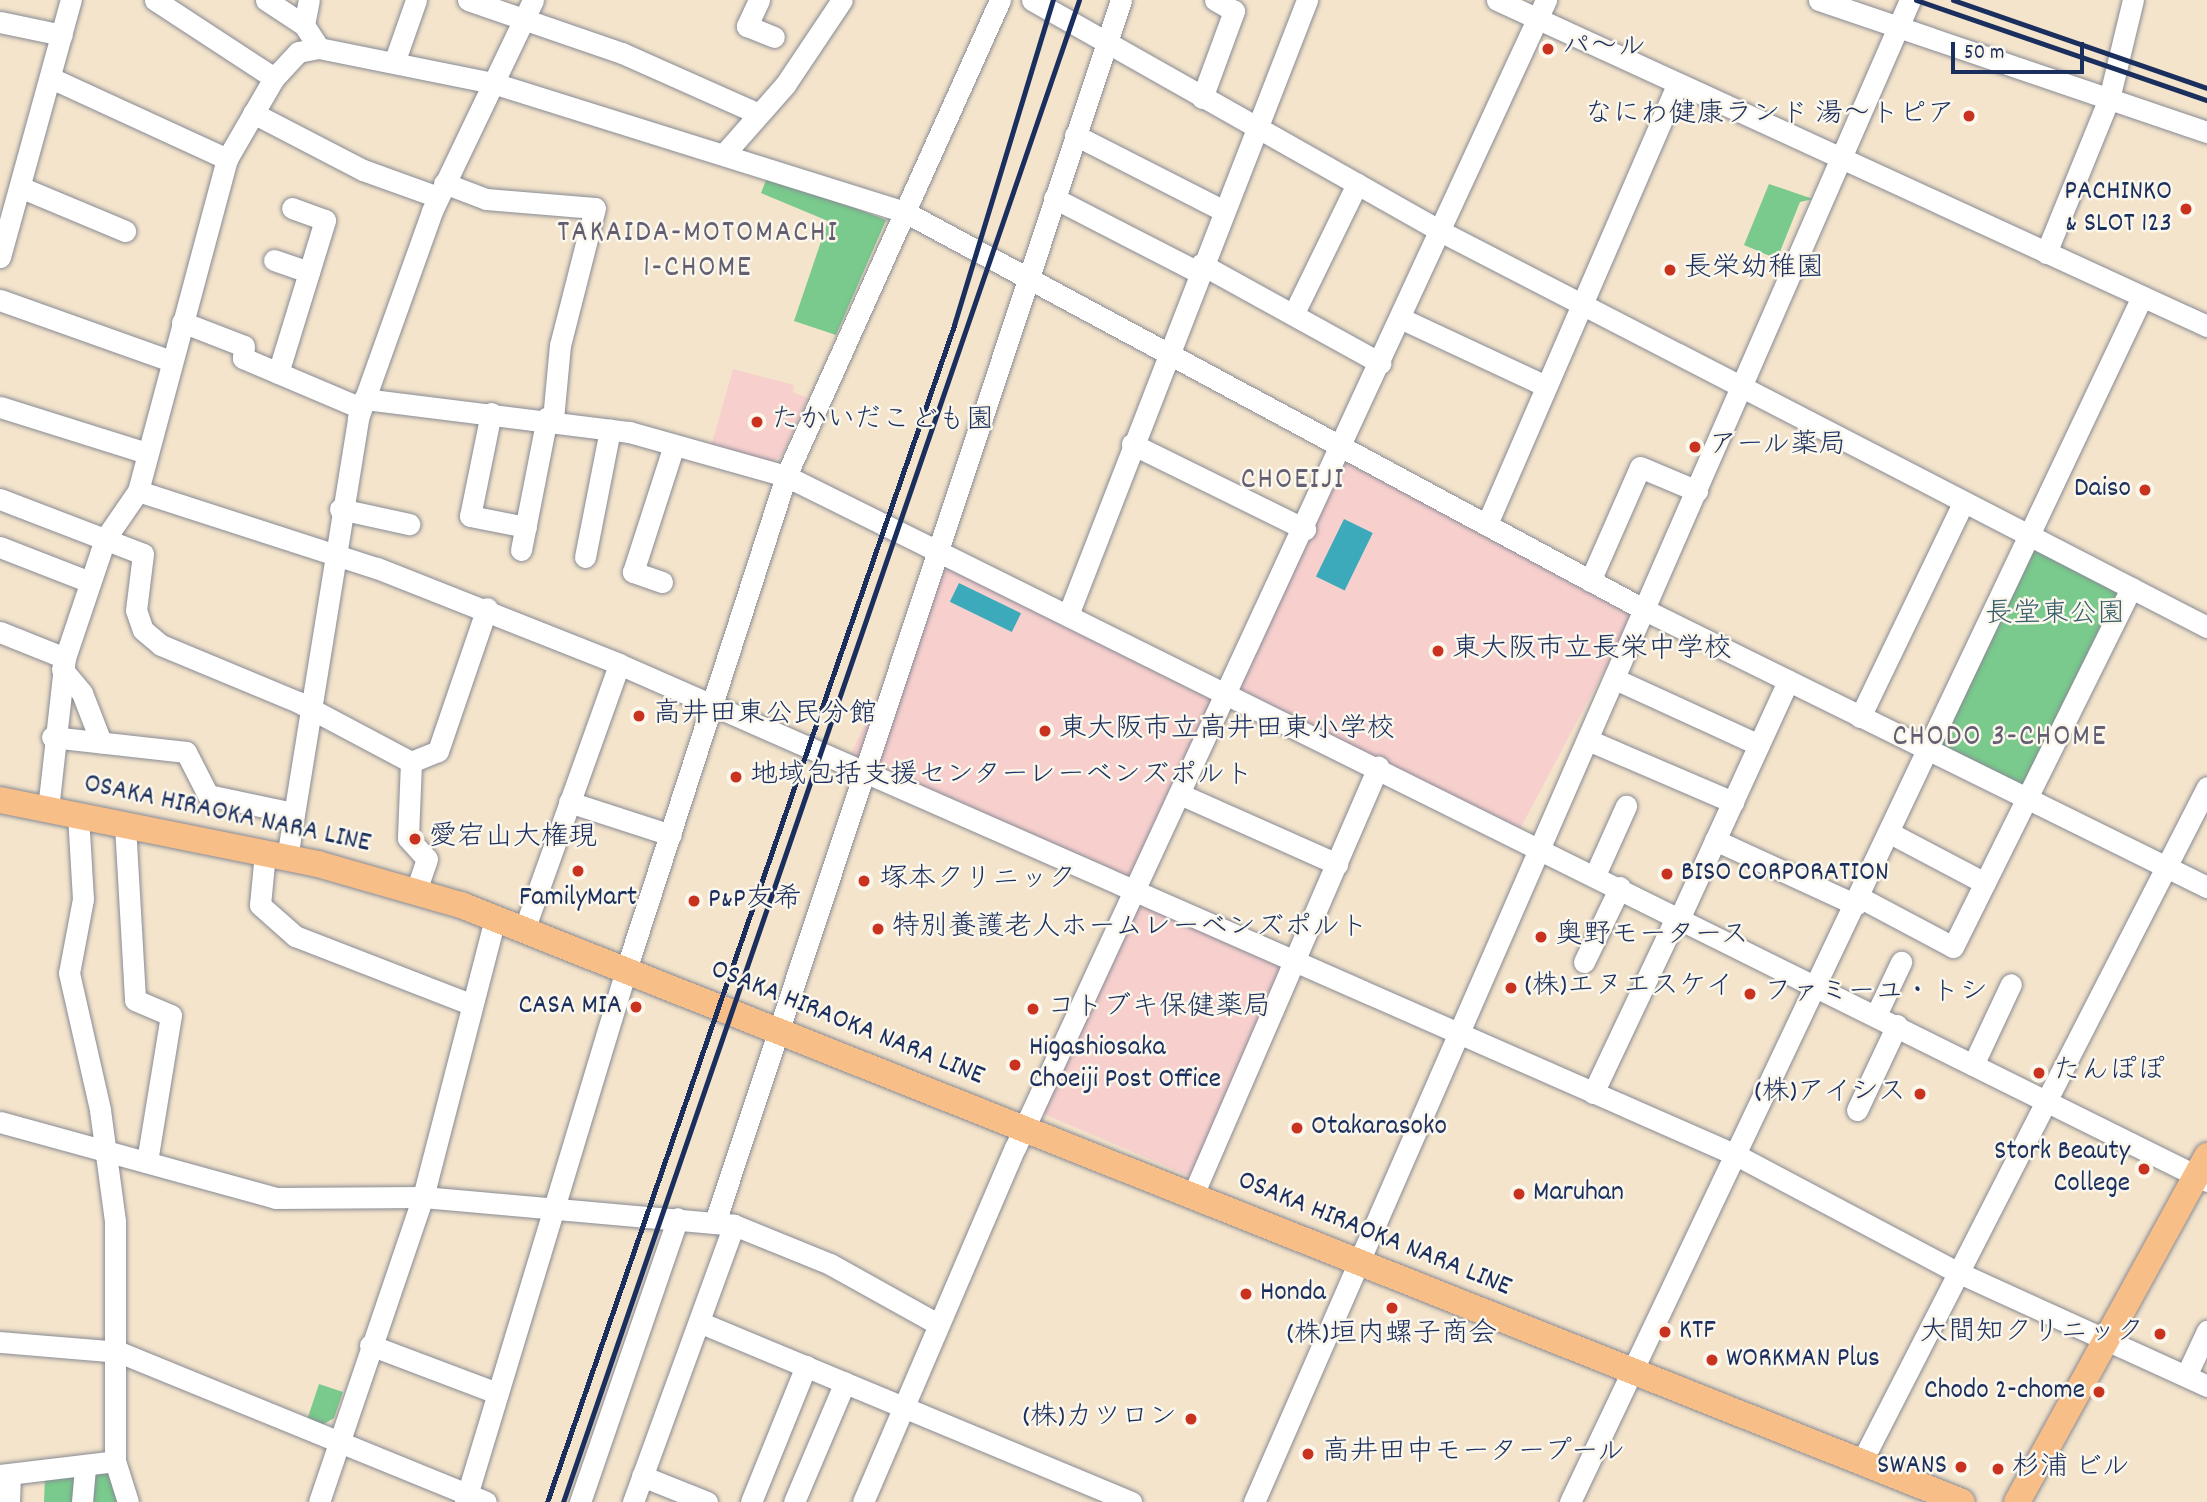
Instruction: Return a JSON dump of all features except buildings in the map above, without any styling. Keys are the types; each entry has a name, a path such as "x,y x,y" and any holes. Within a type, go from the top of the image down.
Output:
{"main road":[{"name":"OSAKA HIRAOKA NARA LINE","path":"0,800 276,855 416,891 495,919 1024,1128 1359,1265 1962,1502"},
{"path":"2017,1502 2105,1336 2203,1171"}],"street":[{"path":"0,257 71,0"},
{"path":"155,0 274,78"},
{"path":"304,25 309,0"},
{"path":"395,60 416,0"},
{"path":"468,0 529,9 759,114"},
{"path":"759,0 747,26 774,37"},
{"path":"725,153 759,114 842,0"},
{"path":"0,1342 119,1352 473,1500 497,1393 553,1205 786,476 1000,0"},
{"path":"1032,0 1105,44 1440,231 1741,390 2207,626"},
{"path":"633,1502 699,1322 778,1032 863,770 1121,0"},
{"path":"1202,98 1234,11 1215,0"},
{"path":"1068,615 1166,354 1258,129 1307,0"},
{"path":"1497,0 1542,9 1677,84 2207,326"},
{"path":"1819,0 2207,132"},
{"path":"1254,1502 1910,0"},
{"path":"2046,253 2109,99 2133,0"},
{"path":"268,1 304,25 319,48"},
{"path":"470,1004 295,936 260,905 293,813 332,553 363,404 441,190 529,9"},
{"path":"863,1502 936,1323 1024,1128 1229,693 1542,9"},
{"path":"0,22 62,35"},
{"path":"48,809 52,737 64,664 87,581 105,539 138,491 227,159 274,78 298,52 319,48 395,60 493,83 725,153 905,212 1026,281 1342,446 1645,610 2207,887"},
{"path":"51,78 227,159"},
{"path":"1487,524 1677,84"},
{"path":"253,113 350,164 441,190 486,199 595,208 560,345 550,418 521,550"},
{"path":"1075,135 1224,211"},
{"path":"1294,313 1356,184"},
{"path":"20,187 125,231"},
{"path":"1054,198 1294,313 1380,363"},
{"path":"278,373 325,220 292,208"},
{"path":"274,260 309,272"},
{"path":"1570,1502 2143,297"},
{"path":"0,300 171,361"},
{"path":"1400,318 1546,386"},
{"path":"182,322 244,346 243,358 363,404 550,418 610,429 786,476 1818,985 2048,1103 2203,1171"},
{"path":"1,411 147,453"},
{"path":"491,413 470,516 526,527"},
{"path":"585,557 610,429"},
{"path":"1132,444 1304,529"},
{"path":"662,582 633,572 674,445"},
{"path":"1590,581 1640,467 1697,491"},
{"path":"138,491 332,553 487,608 619,664 1137,890 1294,964 1736,1155 1955,1271 2105,1336 2207,1386"},
{"path":"0,499 144,554 136,610 150,638 309,708 411,762"},
{"path":"1860,717 1963,503"},
{"path":"340,509 409,524"},
{"path":"0,547 87,581"},
{"path":"1716,840 1858,901 1953,947 2131,588"},
{"path":"411,762 438,751 487,608"},
{"path":"0,632 64,664 82,693 102,742"},
{"path":"524,930 619,664"},
{"path":"1615,679 1759,745"},
{"path":"1593,1093 1716,840 1788,681"},
{"path":"52,737 186,752 208,795 293,813"},
{"path":"1588,740 1733,802"},
{"path":"411,762 408,838 427,859 416,891"},
{"path":"1192,1197 1378,767"},
{"path":"1862,1461 1955,1271 2048,1103 2207,787"},
{"path":"1182,794 1336,864"},
{"path":"569,802 671,835"},
{"path":"1595,875 1626,806"},
{"path":"78,815 83,899 69,973 105,1152 119,1352 115,1461 128,1502"},
{"path":"125,825 135,1000 171,1015 146,1162"},
{"path":"1890,833 1985,883"},
{"path":"1584,962 1620,887"},
{"path":"319,1502 336,1442 423,1197 470,1004 495,919"},
{"path":"1877,1015 1901,962"},
{"path":"1973,1065 2011,984"},
{"path":"1857,1110 1897,1025"},
{"path":"0,1122 275,1198 423,1197 553,1205 724,1223 830,1264 936,1323"},
{"path":"580,1502 678,1218"},
{"path":"699,1322 1131,1502"},
{"path":"2186,1376 2207,1331"},
{"path":"370,1345 497,1393"},
{"path":"751,1502 806,1366"},
{"path":"794,1502 845,1382"},
{"path":"9,1502 5,1474 115,1461"},
{"path":"82,1502 85,1466"},
{"path":"642,1476 707,1502"}],"shaded area":[{"name":"たかいだこども園","path":"733,369 794,385 793,392 808,398 782,456 770,463 711,447"},
{"name":"東大阪市立長栄中学校","path":"1347,462 1634,615 1517,835 1230,683"},
{"name":"東大阪市立高井田東小学校","path":"944,563 1219,697 1125,890 850,756"},
{"path":"1145,907 1285,967 1191,1177 1044,1114 1136,910"}],"green space":[{"path":"768,175 886,220 836,335 794,321 828,221 761,193"},
{"path":"1769,184 1813,199 1800,202 1777,259 1744,245"},
{"name":"長堂東公園","path":"2032,546 2123,592 2022,791 1931,745"},
{"path":"319,1384 343,1392 334,1418 322,1425 307,1420"},
{"path":"110,1470 120,1502 44,1502 45,1476"}],"water":[{"path":"1344,519 1373,533 1345,591 1316,577"},
{"path":"959,583 1021,613 1012,632 950,602"}],"railway":[{"path":"547,1502 954,325 1053,0"},
{"path":"563,1502 1079,0"},
{"path":"1916,0 2207,100"},
{"path":"1953,0 2207,88"}],"place":[{"name":"パ〜ル","path":"1548,49"},
{"name":"なにわ健康ランド 湯～トピア","path":"1969,116"},
{"name":"PACHINKO & SLOT 123","path":"2186,209"},
{"name":"長栄幼稚園","path":"1670,270"},
{"name":"たかいだこども園","path":"757,422"},
{"name":"アール薬局","path":"1695,447"},
{"name":"Daiso","path":"2145,490"},
{"name":"東大阪市立長栄中学校","path":"1438,651"},
{"name":"高井田東公民分館","path":"639,716"},
{"name":"東大阪市立高井田東小学校","path":"1045,731"},
{"name":"地域包括支援センターレーベンズポルト","path":"736,777"},
{"name":"愛宕山大権現","path":"415,839"},
{"name":"FamilyMart","path":"578,871"},
{"name":"BISO CORPORATION","path":"1667,874"},
{"name":"塚本クリニック","path":"864,881"},
{"name":"P&P友希","path":"694,901"},
{"name":"特別養護老人ホームレーベンズポルト","path":"878,929"},
{"name":"奥野モータース","path":"1541,937"},
{"name":"(株)エヌエスケイ","path":"1511,988"},
{"name":"ファミーユ・トシ","path":"1750,994"},
{"name":"CASA MIA","path":"636,1007"},
{"name":"コトブキ保健薬局","path":"1033,1009"},
{"name":"Higashiosaka Choeiji Post Office","path":"1015,1065"},
{"name":"たんぽぽ","path":"2039,1073"},
{"name":"(株)アイシス","path":"1920,1094"},
{"name":"Otakarasoko","path":"1297,1128"},
{"name":"Stork Beauty College","path":"2144,1169"},
{"name":"Maruhan","path":"1519,1194"},
{"name":"Honda","path":"1246,1294"},
{"name":"(株)垣内螺子商会","path":"1392,1308"},
{"name":"KTF","path":"1665,1332"},
{"name":"大間知クリニック","path":"2160,1334"},
{"name":"WORKMAN Plus","path":"1712,1360"},
{"name":"Chodo 2-chome","path":"2099,1392"},
{"name":"(株)カツロン","path":"1191,1419"},
{"name":"高井田中モータープール","path":"1308,1454"},
{"name":"SWANS","path":"1961,1467"},
{"name":"杉浦 ビル","path":"1998,1469"}],"district":[{"name":"TAKAIDA-MOTOMACHI 1-CHOME","path":"698,252"},
{"name":"CHOEIJI","path":"1293,482"},
{"name":"CHODO 3-CHOME","path":"2000,739"}]}
